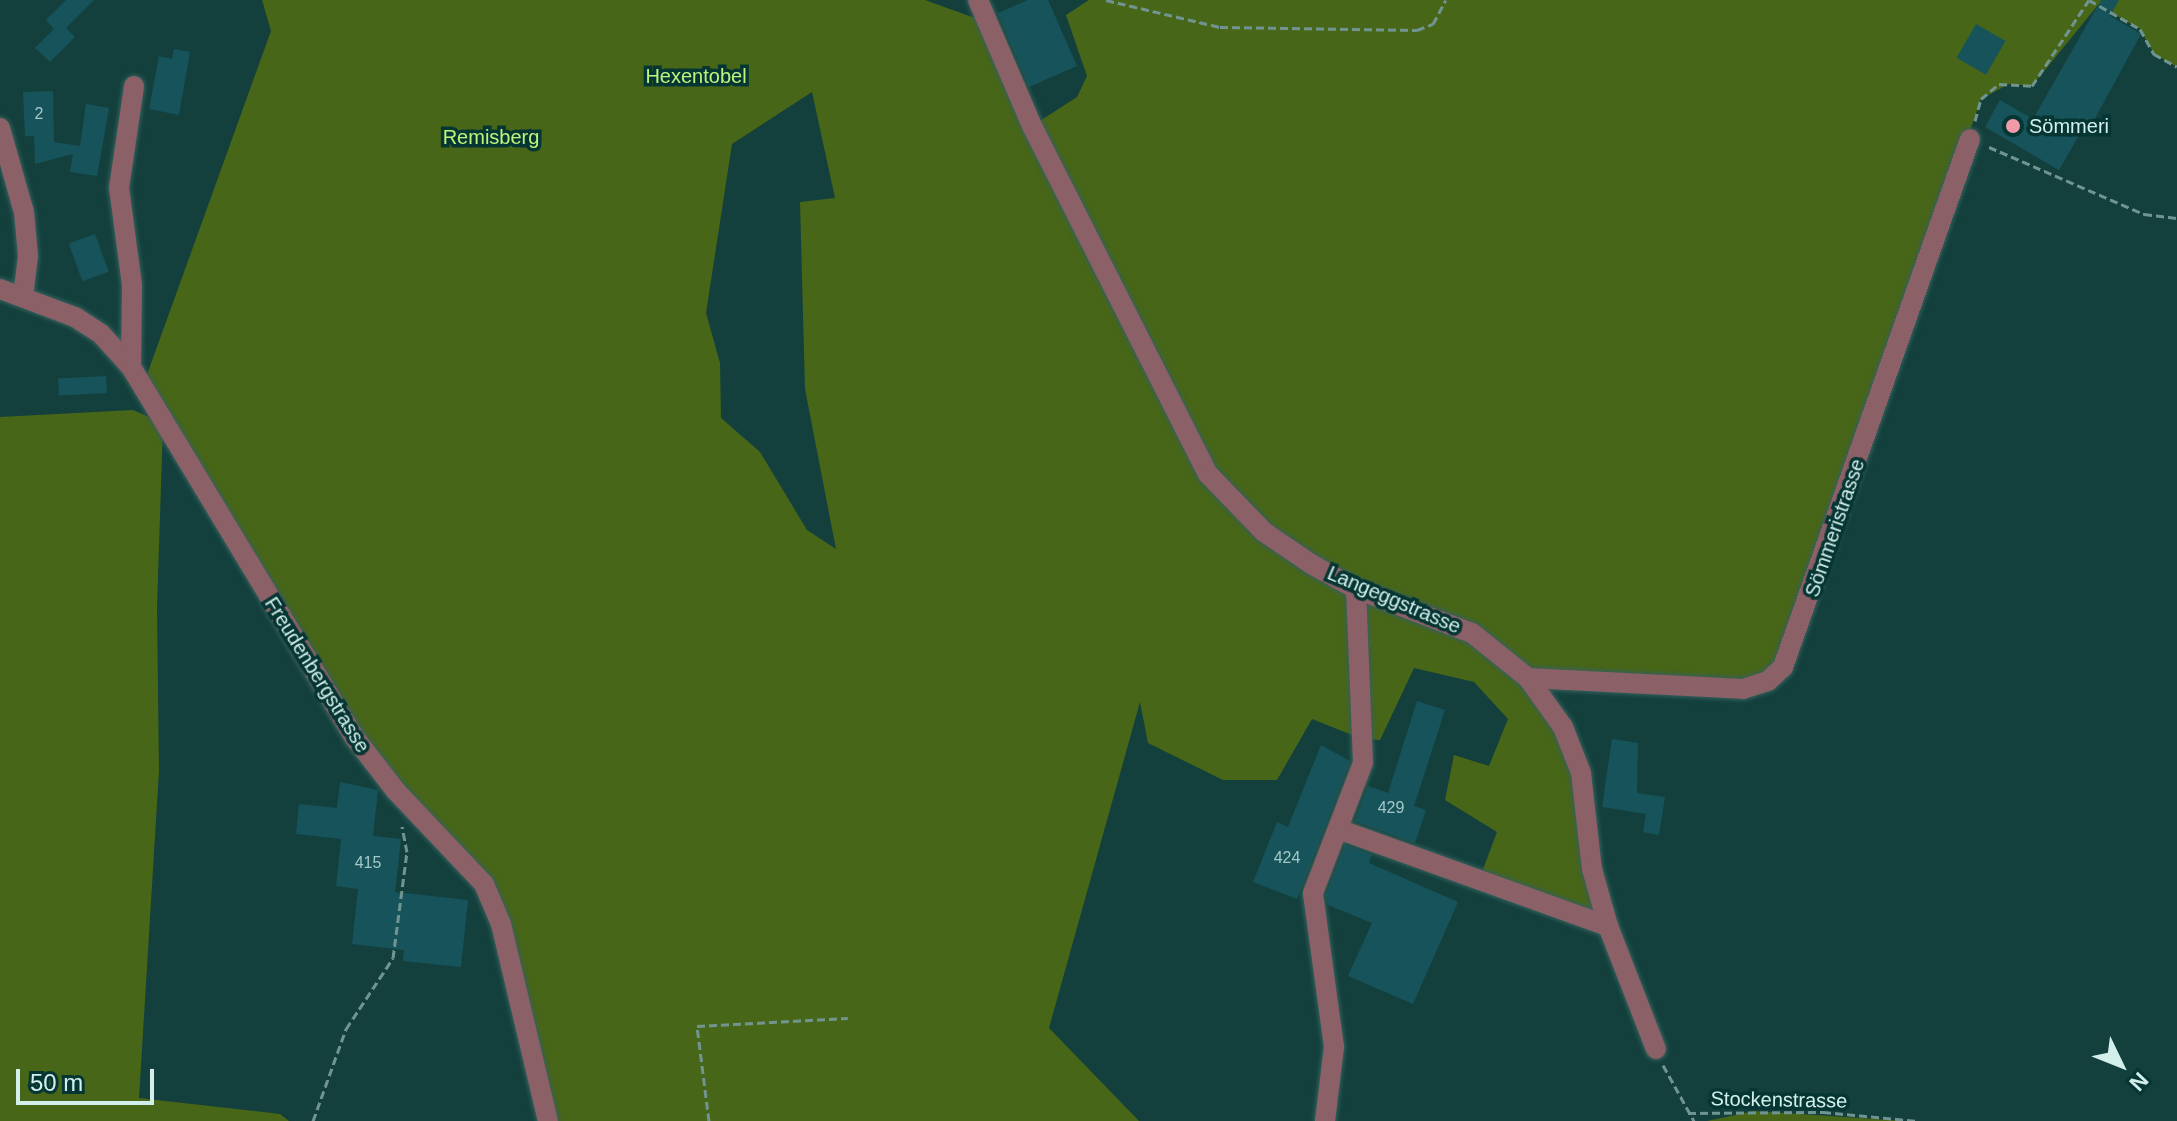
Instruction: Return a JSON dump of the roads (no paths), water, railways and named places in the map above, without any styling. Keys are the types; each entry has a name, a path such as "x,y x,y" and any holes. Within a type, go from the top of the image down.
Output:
{"street":[{"name":"Langeggstrasse","path":"978,0 1032,126 1202,464 1264,532 1356,589 1472,633 1528,678 1563,727 1581,773 1592,869 1608,926 1656,1049"},
{"path":"131,367 132,285 119,188 134,86"},
{"path":"1,134 24,212 28,256 23,294"},
{"name":"Sömmeristrasse","path":"1528,678 1743,689 1768,681 1783,667 1970,139"},
{"name":"Freudenbergstrasse","path":"0,289 23,294 101,334 131,367 337,711 396,791 461,856 490,894 548,1121"},
{"path":"1325,1121 1334,1047 1313,893 1363,763 1356,589"},
{"path":"1338,829 1608,926"}],"place":[{"name":"Sömmeri","path":"2013,126"}],"park label":[{"name":"Hexentobel","path":"696,76"},
{"name":"Remisberg","path":"491,137"}]}
